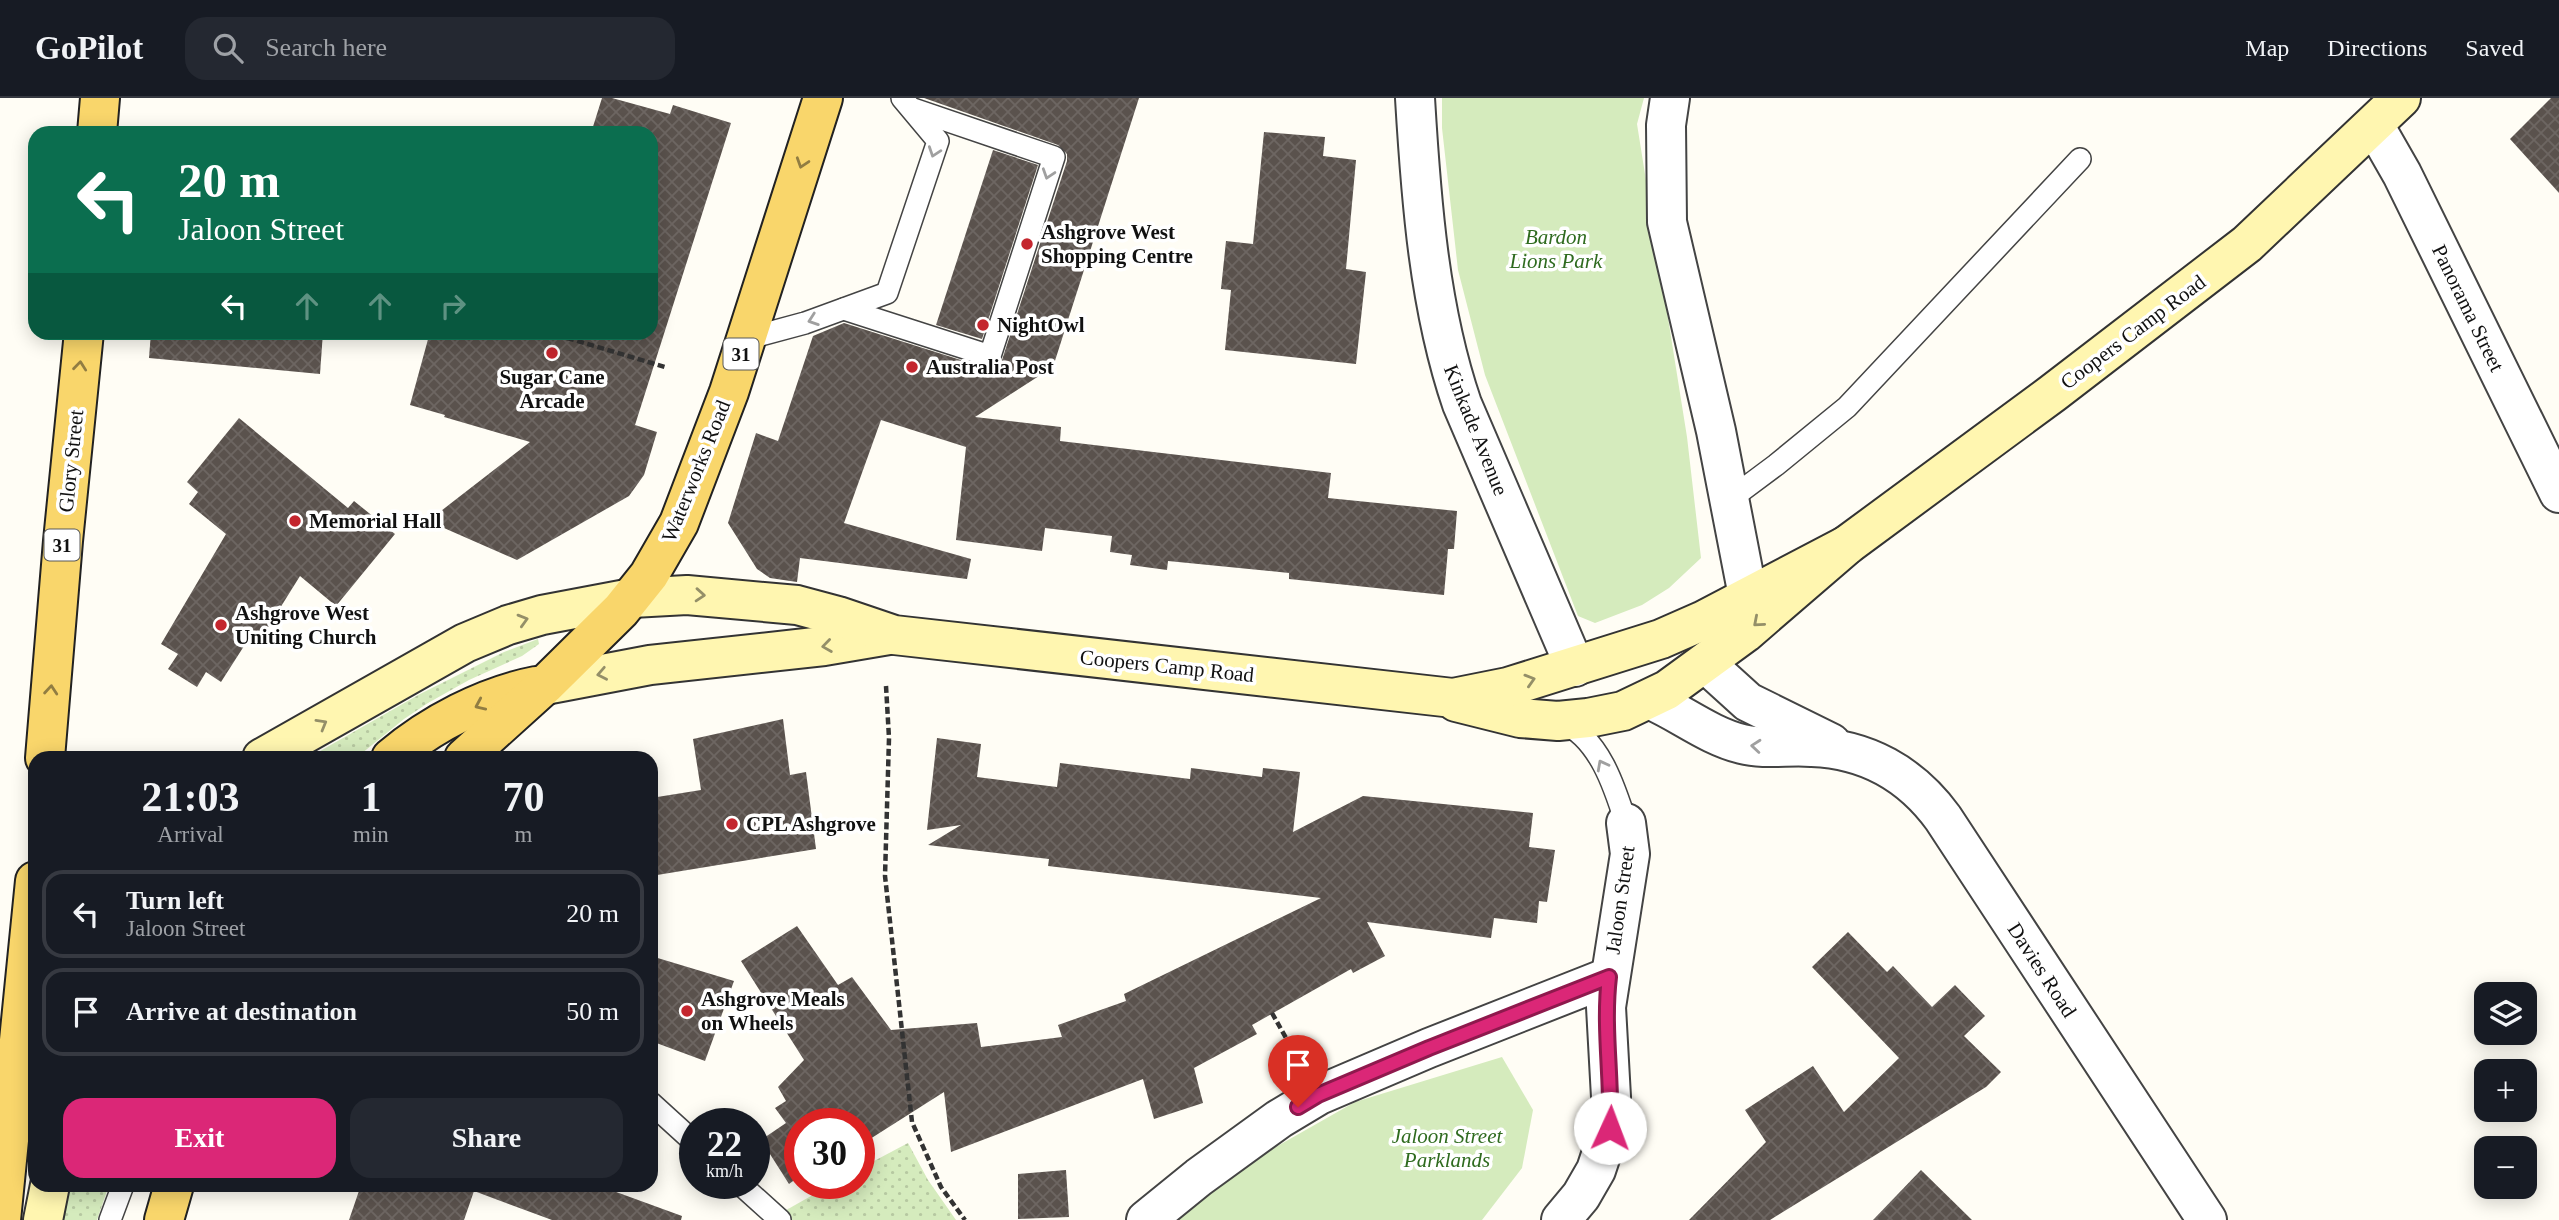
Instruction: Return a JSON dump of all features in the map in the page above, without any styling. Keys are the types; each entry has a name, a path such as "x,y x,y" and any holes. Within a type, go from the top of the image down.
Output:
{"main road":[{"path":"98,126 100,98"},
{"name":"Waterworks Road","path":"472,751 545,685 632,598 649,575 679,523 713,437 823,98"},
{"name":"Coopers Camp Road","path":"1440,698 1520,718 1567,720 1623,711 1651,700 1745,633 1847,545 2053,393 2247,244 2401,98"},
{"name":"Glory Street","path":"46,751 83,340"},
{"name":"Coopers Camp Road","path":"632,598 687,594 797,606 827,612 894,635 1453,698 1488,692 1575,667 1684,630 1847,545"},
{"path":"274,751 484,634 530,618 632,598"},
{"name":"Coopers Camp Road","path":"545,685 650,665 824,646 894,635"},
{"path":"1651,700 1635,648 1705,663"},
{"path":"1567,720 1575,667"},
{"path":"401,751 439,725 471,708 511,692 545,685"},
{"path":"1,1220 28,947"},
{"path":"43,1220 49,1192"},
{"path":"164,1220 172,1192"}],"street":[{"name":"Kinkade Avenue","path":"1415,98 1433,282 1447,361 1462,404 1575,667"},
{"path":"1671,98 1666,125 1667,222 1716,431 1748,596"},
{"name":"Panorama Street","path":"2374,125 2408,186 2559,493"},
{"name":"Davies Road","path":"1705,663 1748,702 1849,751"},
{"name":"Davies Road","path":"1651,700 1720,736 1744,745 1829,747 1876,760 1901,775 1934,806 2207,1220"},
{"name":"Jaloon Street","path":"1561,1220 1581,1196 1596,1170 1610,1128 1611,1080 1606,1024 1609,977 1630,854 1626,823"},
{"name":"Jaloon Street","path":"1146,1220 1269,1126 1318,1095 1609,977"}],"lane":[{"path":"844,309 990,356 1054,157 907,104"},
{"path":"746,339 805,323 887,293 938,141 907,104"},
{"path":"1728,500 1776,465 1846,407 2080,159"},
{"name":"Jaloon Street","path":"1567,720 1595,752 1606,771 1626,823"},
{"path":"658,1109 679,1128"},
{"path":"110,1220 120,1192"},
{"path":"757,1199 780,1220"}],"path":[{"path":"575,340 664,366"},
{"path":"886,686 889,738 885,876 912,1122 941,1187 965,1220"},
{"path":"1272,1013 1318,1095"}],"green space":[{"name":"Bardon Lions Park","path":"1442,98 1644,98 1637,124 1687,437 1701,558 1669,588 1642,605 1595,623 1578,616 1485,375 1458,270 1442,128"},
{"path":"538,639 539,644 522,656 469,680 428,703 365,751 320,751 420,694 504,652"},
{"name":"Jaloon Street Parklands","path":"1502,1057 1533,1110 1522,1168 1482,1220 1171,1220 1274,1148 1355,1102"},
{"path":"908,1143 928,1180 956,1220 789,1220 781,1213 806,1199 875,1199 875,1161"},
{"path":"65,1192 107,1192 97,1220 59,1220"}],"building":[{"path":"602,98 612,98 670,114 673,105 731,123 635,425 657,432 644,475 629,496 517,560 428,521 530,442 410,405 428,340 658,340 658,126 593,126"},
{"path":"924,98 1139,98 1053,367 975,417 1061,427 1060,441 1331,473 1328,498 1457,511 1454,549 1448,549 1444,595 1289,579 1289,573 1168,561 1167,570 1130,565 1132,555 1110,552 1112,536 1045,528 1042,551 956,540 966,447 881,420 844,523 971,559 967,579 800,558 797,582 770,578 757,569 728,523 756,433 778,441 813,336 844,323 986,368 998,366 1002,360 1067,161 1067,154 1058,145"},
{"path":"2551,98 2559,98 2559,193 2510,139"},
{"path":"1264,132 1325,137 1323,156 1356,160 1346,269 1366,272 1356,364 1225,350 1231,290 1221,289 1226,241 1253,244"},
{"path":"993,150 1038,165 982,339 936,325"},
{"path":"150,340 322,340 320,374 149,358"},
{"name":"Memorial Hall","path":"239,418 348,508 354,501 395,534 336,606 300,576 262,637 253,632 221,682 206,672 197,687 168,669 178,654 161,644 226,534 189,504 198,492 187,482"},
{"name":"CPL Ashgrove","path":"783,719 790,775 806,772 816,849 658,875 658,797 701,790 693,739"},
{"path":"937,738 981,744 977,777 1057,787 1060,763 1190,779 1191,768 1262,777 1263,768 1300,772 1293,832 1363,796 1533,813 1529,847 1555,850 1547,902 1539,901 1537,923 1494,918 1491,938 1367,922 1385,956 1353,973 1351,969 1252,1025 1257,1034 1194,1068 1203,1103 1154,1119 1143,1079 951,1152 944,1092 875,1136 875,1108 784,1108 784,1120 775,1108 786,1101 778,1087 804,1060 741,961 797,926 838,985 852,977 891,1030 977,1023 981,1047 1062,1037 1058,1025 1126,1001 1124,994 1321,898 1048,866 1049,859 928,845 961,825 927,830"},
{"path":"1848,932 1887,972 1893,966 1932,1007 1955,985 1985,1016 1964,1036 2001,1072 1986,1087 1770,1220 1689,1220 1766,1142 1745,1110 1813,1066 1844,1112 1899,1058 1812,967"},
{"name":"Ashgrove Meals on Wheels","path":"658,958 734,981 705,1061 658,1044"},
{"path":"784,1124 784,1176 770,1154 770,1134"},
{"path":"1066,1170 1069,1217 1018,1219 1018,1174"},
{"path":"1921,1170 1972,1220 1873,1220"},
{"path":"359,1192 474,1192 464,1220 349,1220"},
{"path":"477,1192 616,1192 682,1216 681,1220 552,1220"}],"place":[{"name":"Ashgrove West Shopping Centre","path":"1027,244"},
{"name":"NightOwl","path":"983,325"},
{"name":"Sugar Cane Arcade","path":"552,353"},
{"name":"Australia Post","path":"912,367"},
{"name":"Memorial Hall","path":"295,521"},
{"name":"Ashgrove West Uniting Church","path":"221,625"},
{"name":"CPL Ashgrove","path":"732,824"},
{"name":"Ashgrove Meals on Wheels","path":"687,1011"}],"route":[{"path":"1298,1107 1318,1095 1429,1048 1609,977 1606,1024 1611,1080 1610,1128"}]}
